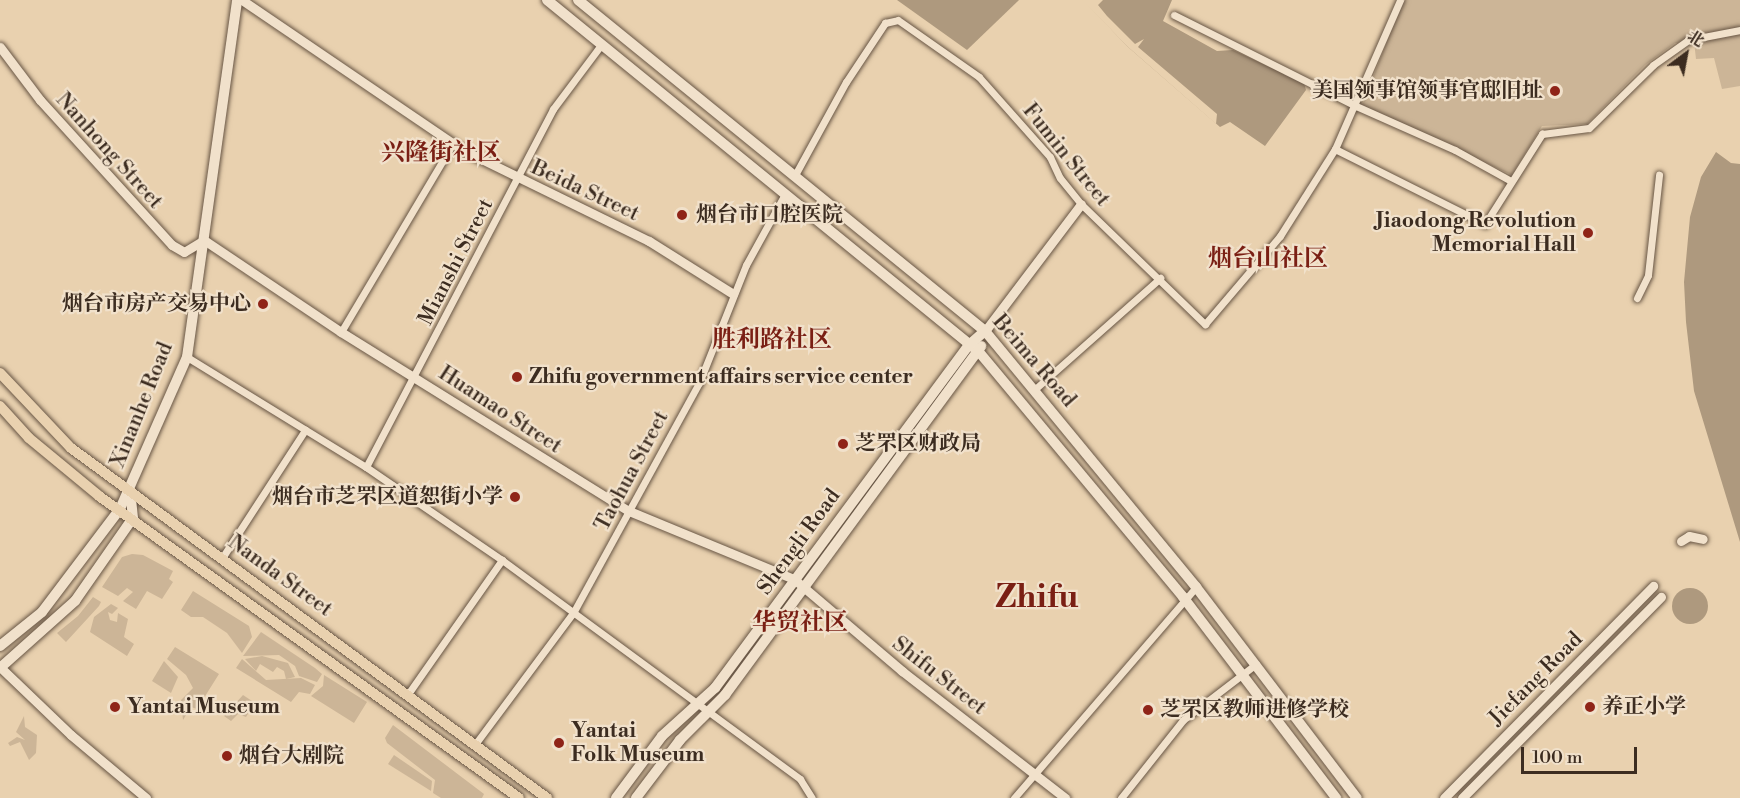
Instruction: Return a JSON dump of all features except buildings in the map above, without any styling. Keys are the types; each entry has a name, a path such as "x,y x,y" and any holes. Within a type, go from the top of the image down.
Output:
{"main road":[{"name":"Xinanhe Road","path":"133,518 129,491 140,459 187,357 237,0"},
{"name":"Beima Road","path":"547,0 784,196 978,352 1184,597 1336,798"},
{"name":"Beima Road","path":"578,0 985,331 1196,587 1357,798"},
{"name":"Shengli Road","path":"636,798 703,709 794,579 970,344 985,331"},
{"name":"Shengli Road","path":"616,798 662,736 731,687 803,586 978,352 985,331"},
{"name":"Nanda Street","path":"0,373 71,448 548,798"},
{"name":"Nanda Street","path":"0,406 55,461 519,798"},
{"path":"0,646 42,612 120,509 129,491"},
{"path":"0,668 75,601 133,518"}],"street":[{"name":"Beida Street","path":"242,0 453,143 517,179 649,241 733,294"},
{"path":"1400,0 1356,106 1335,149 1485,224 1542,134 1589,128 1653,65 1688,40 1738,29"},
{"path":"1174,15 1356,106 1455,150 1511,182"},
{"name":"Fumin Street","path":"795,175 846,82 885,23 893,18 979,76 1050,158 1060,178 1081,204 1205,324 1280,236 1335,149"},
{"name":"Mianshi Street","path":"366,467 553,109 601,45"},
{"name":"Nanhong Street","path":"0,48 40,100 161,237 183,252 204,240"},
{"path":"341,332 453,143"},
{"path":"1637,298 1648,275 1659,175"},
{"name":"Taohua Street","path":"476,743 573,613 699,383 733,294 784,196"},
{"name":"Shengli Road","path":"985,331 1081,204"},
{"name":"Huamao Street","path":"204,240 341,332 629,511 794,579"},
{"path":"1034,390 1160,278"},
{"path":"187,357 366,467 502,560 800,779 812,798"},
{"path":"222,558 305,430"},
{"path":"1681,541 1689,536 1703,539"},
{"path":"408,694 502,560"},
{"name":"Shifu Street","path":"794,579 902,671 1065,798"},
{"name":"Jiefang Road","path":"1444,798 1653,586"},
{"path":"1014,798 1184,597 1196,587"},
{"name":"Jiefang Road","path":"1462,798 1661,597"},
{"path":"1121,798 1183,720 1256,664"},
{"path":"0,668 71,735 146,798"}],"shaded area":[{"path":"897,0 1019,0 967,50"},
{"path":"1083,0 1172,0 1163,21 1217,51 1233,50 1304,83 1306,90 1265,146 1230,122 1220,127 1128,47"},
{"path":"1403,0 1740,0 1740,86 1722,89 1714,58 1696,59 1694,42 1675,43 1645,65 1587,124 1542,126 1512,175 1362,106"},
{"path":"1716,152 1731,163 1740,164 1740,542 1694,391 1686,322 1684,282 1690,217 1701,177"},
{"path":"132,554 143,555 173,571 169,579 173,582 162,599 147,591 136,609 123,601 133,592 127,588 118,596 102,587 122,557"},
{"path":"1690,588 1702,594 1708,606 1702,618 1690,624 1678,618 1672,606 1678,594"},
{"path":"193,591 249,626 252,637 242,653 227,633 203,617 191,617 181,610"},
{"path":"93,597 101,602 99,606 66,642 57,633 78,616"},
{"path":"111,604 118,608 112,614 108,612 110,620 117,622 118,613 128,619 124,637 134,644 127,656 90,632 94,617"},
{"path":"261,632 322,674 317,682 299,676 295,666 279,655 243,656"},
{"path":"175,647 219,674 197,709 191,707 183,720 181,700 193,688 186,675 167,659"},
{"path":"262,656 288,663 295,677 286,679 284,671 277,667 273,672 260,664 256,671 245,659"},
{"path":"242,659 266,680 301,678 315,685 310,694 299,692 291,702 236,668"},
{"path":"164,661 178,677 171,693 152,681"},
{"path":"324,675 367,702 354,723 311,696 323,686"},
{"path":"243,695 255,703 246,717 238,714 231,721 224,716"},
{"path":"24,716 25,727 37,735 36,753 29,760 20,742 10,746 8,743 17,737 25,740 16,732"},
{"path":"393,725 484,794 482,798 441,798 433,793 435,780 387,743 385,738"},
{"path":"394,755 432,781 431,791 388,764"}],"pier":[{"path":"1082,0 1103,0 1098,5 1107,16 1135,44 1144,39 1138,47 1217,114 1216,124 1128,47"}],"place":[{"name":"美国领事馆领事官邸旧址","path":"1555,91"},
{"name":"烟台市口腔医院","path":"682,215"},
{"name":"Jiaodong Revolution Memorial Hall","path":"1588,233"},
{"name":"烟台市房产交易中心","path":"263,304"},
{"name":"Zhifu government affairs service center","path":"517,377"},
{"name":"芝罘区财政局","path":"843,444"},
{"name":"烟台市芝罘区道恕街小学","path":"515,497"},
{"name":"Yantai Museum","path":"115,707"},
{"name":"养正小学","path":"1590,707"},
{"name":"芝罘区教师进修学校","path":"1148,710"},
{"name":"Yantai Folk Museum","path":"559,743"},
{"name":"烟台大剧院","path":"227,756"}],"district":[{"name":"兴隆街社区","path":"441,154"},
{"name":"烟台山社区","path":"1268,260"},
{"name":"胜利路社区","path":"772,341"},
{"name":"Zhifu","path":"1037,598"},
{"name":"华贸社区","path":"800,624"}]}
